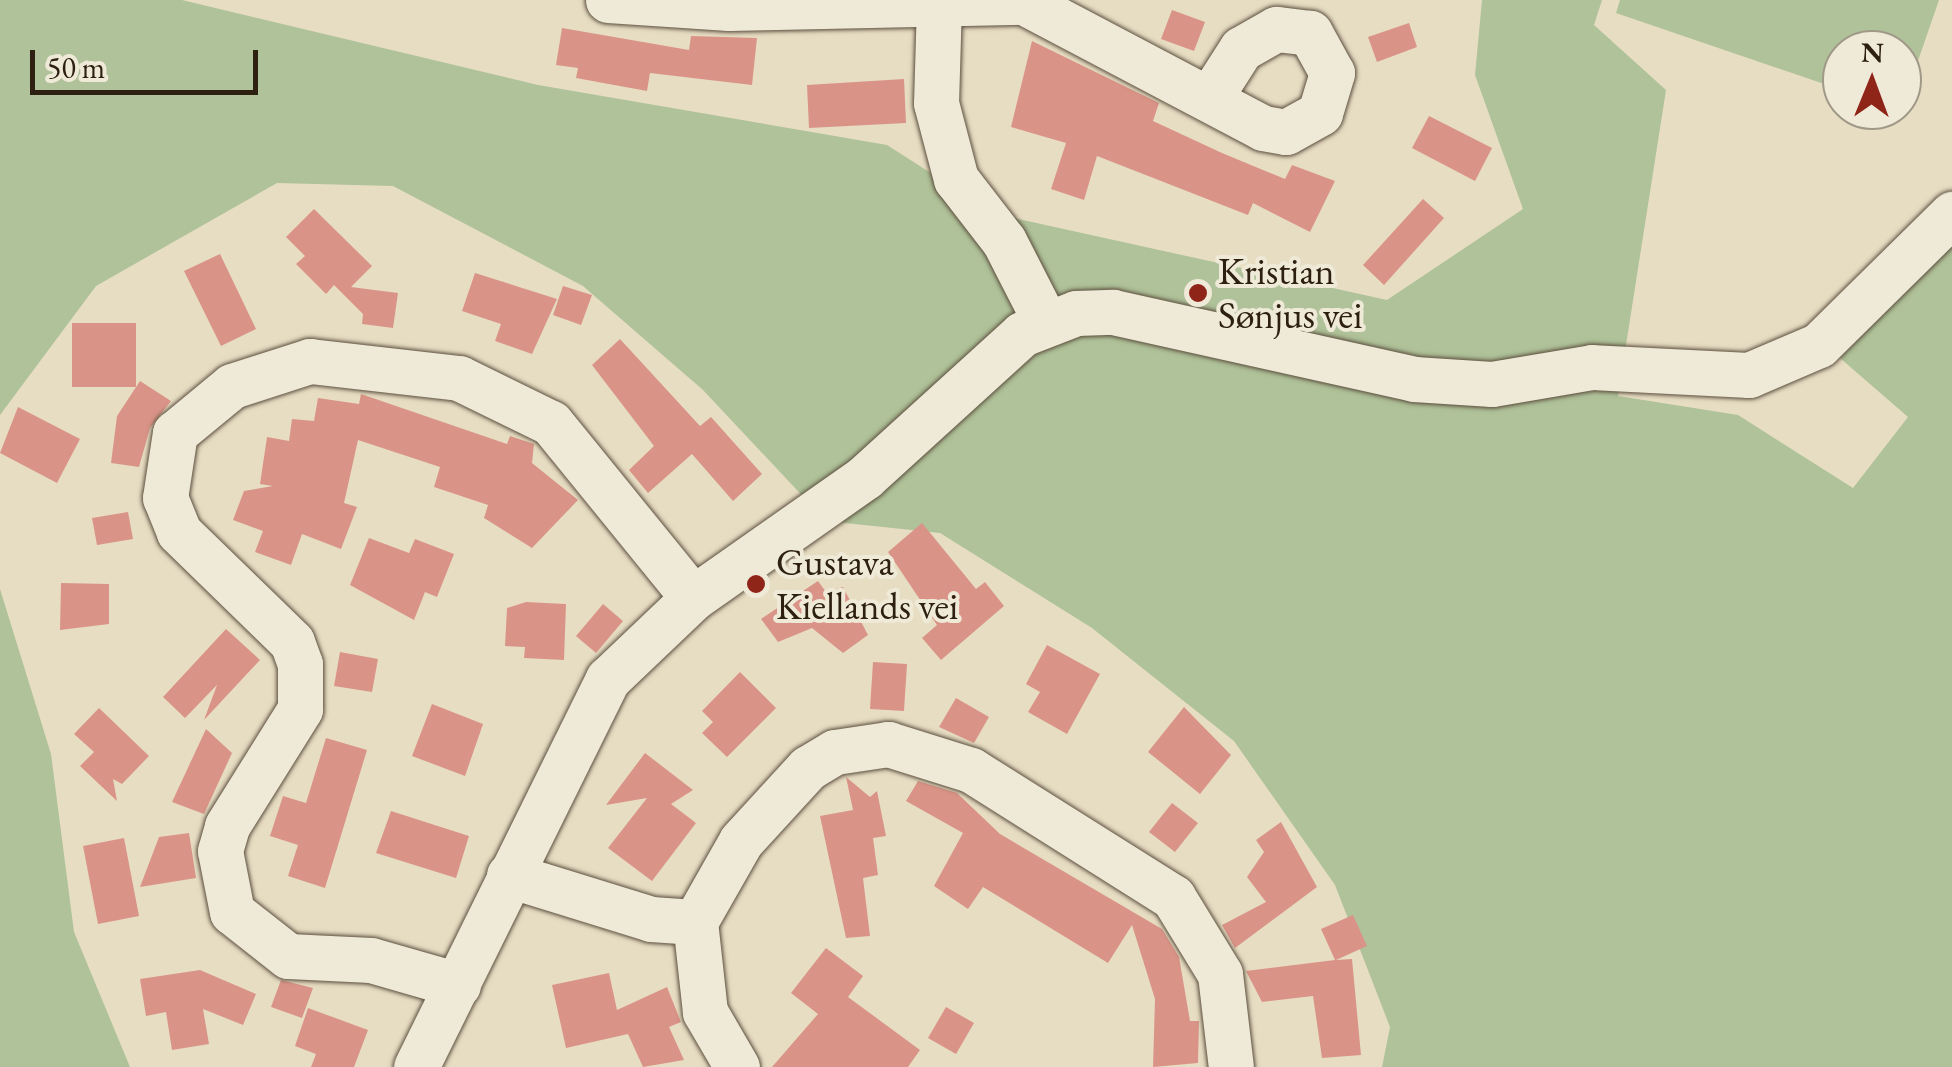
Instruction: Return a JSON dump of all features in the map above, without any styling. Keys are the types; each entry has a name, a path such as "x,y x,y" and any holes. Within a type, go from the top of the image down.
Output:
{"street":[{"path":"608,0 729,8 1024,1 1210,96"},
{"path":"939,3 936,103 956,180 1004,240 1046,323"},
{"path":"416,1067 458,985 581,717 641,642 693,598 866,477 988,358 1046,323 1076,313 1146,314 1462,383 1592,367 1720,378 1819,345 1952,214"},
{"path":"458,985 370,960 288,956 232,912 222,866 227,826 300,709 300,664 292,642 179,532 165,498 175,433 232,386 310,361 458,378 550,422 693,598"},
{"path":"738,1067 704,1012 695,922 741,840 808,768 850,749 914,746 1019,798 1172,897 1220,974 1230,1067"},
{"path":"509,875 651,919 695,922"}],"green space":[{"path":"0,0 182,0 538,85 887,145 995,214 1387,300 1523,209 1475,75 1482,0 1602,0 1594,25 1666,90 1618,396 1738,415 1853,488 1908,417 1840,358 1952,238 1952,1067 1382,1067 1390,1027 1335,885 1234,741 1092,628 940,533 826,521 703,390 583,286 393,186 277,183 96,286 0,415"},
{"path":"1620,0 1939,0 1922,49 1922,30 1822,30 1822,83 1616,13"},
{"path":"0,589 51,754 74,932 130,1067 0,1067"}],"building":[{"path":"1172,10 1205,22 1194,51 1161,39"},
{"path":"1409,23 1417,47 1377,62 1368,37"},
{"path":"562,28 689,50 691,36 757,38 752,85 650,73 647,91 576,78 578,68 556,65"},
{"path":"1032,41 1159,103 1153,121 1222,153 1285,179 1292,165 1335,181 1310,232 1253,203 1248,215 1097,156 1084,200 1051,189 1066,143 1011,127"},
{"path":"904,79 906,123 809,128 807,85"},
{"path":"1429,116 1492,148 1475,181 1412,148"},
{"path":"1423,199 1444,218 1384,285 1363,265"},
{"path":"314,209 372,266 351,287 398,293 393,328 362,324 363,314 334,285 326,294 296,264 305,256 286,237"},
{"path":"220,254 256,329 221,346 184,271"},
{"path":"475,273 557,299 532,354 495,341 501,324 462,311"},
{"path":"563,286 592,295 581,325 553,315"},
{"path":"72,323 136,323 136,387 72,387"},
{"path":"620,339 700,426 711,417 762,474 733,501 692,454 648,493 629,470 654,446 592,365"},
{"path":"140,381 171,401 150,428 139,467 111,463 117,416"},
{"path":"361,394 507,444 510,436 534,444 532,463 578,500 532,548 484,518 488,505 434,487 440,467 358,440 344,503 357,507 341,549 302,534 291,565 255,552 263,531 233,520 244,491 273,486 260,484 267,437 289,441 292,419 314,421 318,398 359,404"},
{"path":"18,407 80,439 57,483 0,453"},
{"path":"128,512 133,539 97,545 92,518"},
{"path":"922,523 976,589 985,582 1004,606 941,660 922,638 937,625 888,552"},
{"path":"369,538 409,553 415,539 454,554 437,597 425,592 414,620 350,585"},
{"path":"818,581 826,592 843,587 868,635 843,653 812,628 778,642 761,619"},
{"path":"61,583 109,584 109,624 60,630"},
{"path":"526,602 566,604 564,660 524,658 525,647 505,646 507,608"},
{"path":"603,604 623,621 596,653 576,636"},
{"path":"226,629 260,660 204,720 217,685 185,718 163,697"},
{"path":"1047,645 1100,674 1067,734 1028,712 1040,692 1026,684"},
{"path":"340,652 378,659 372,692 334,686"},
{"path":"873,662 907,664 904,711 870,709"},
{"path":"740,672 776,708 727,757 702,733 713,722 702,711"},
{"path":"956,698 989,717 974,743 939,727"},
{"path":"432,704 483,724 465,776 412,756"},
{"path":"1184,707 1231,755 1200,794 1148,752"},
{"path":"99,708 149,756 122,784 113,779 117,801 80,766 94,752 74,734"},
{"path":"206,729 232,753 204,814 172,802"},
{"path":"326,738 367,750 325,888 288,876 298,845 270,836 283,796 306,803"},
{"path":"645,753 693,790 671,804 696,823 652,881 608,848 647,798 606,805"},
{"path":"846,777 870,797 877,791 886,836 873,838 878,875 863,878 870,936 846,938 820,816 853,810"},
{"path":"918,781 957,793 1000,834 1162,929 1179,957 1190,1021 1199,1021 1198,1063 1153,1067 1155,999 1132,925 1108,963 983,887 968,909 934,886 963,833 906,801"},
{"path":"1172,803 1198,823 1175,852 1149,832"},
{"path":"391,811 469,836 456,878 376,853"},
{"path":"1281,822 1317,887 1235,948 1222,925 1266,902 1247,877 1264,852 1256,840"},
{"path":"189,833 196,878 140,887 159,837"},
{"path":"124,838 139,916 98,924 83,846"},
{"path":"1353,915 1367,946 1336,960 1352,959 1361,1055 1322,1058 1313,996 1262,1002 1246,971 1335,960 1321,929"},
{"path":"826,948 863,976 848,997 920,1050 908,1067 772,1067 818,1014 791,993"},
{"path":"200,970 256,994 243,1025 203,1009 209,1044 172,1050 166,1012 146,1016 140,979"},
{"path":"609,973 617,1010 667,987 681,1022 669,1027 684,1060 643,1067 628,1034 566,1048 552,985"},
{"path":"281,980 313,988 302,1018 271,1007"},
{"path":"946,1007 974,1023 956,1054 928,1038"},
{"path":"308,1008 368,1030 354,1067 311,1067 316,1054 295,1046"}],"place":[{"name":"Kristian Sønjus vei","path":"1198,293"},
{"name":"Gustava Kiellands vei","path":"756,584"}]}
